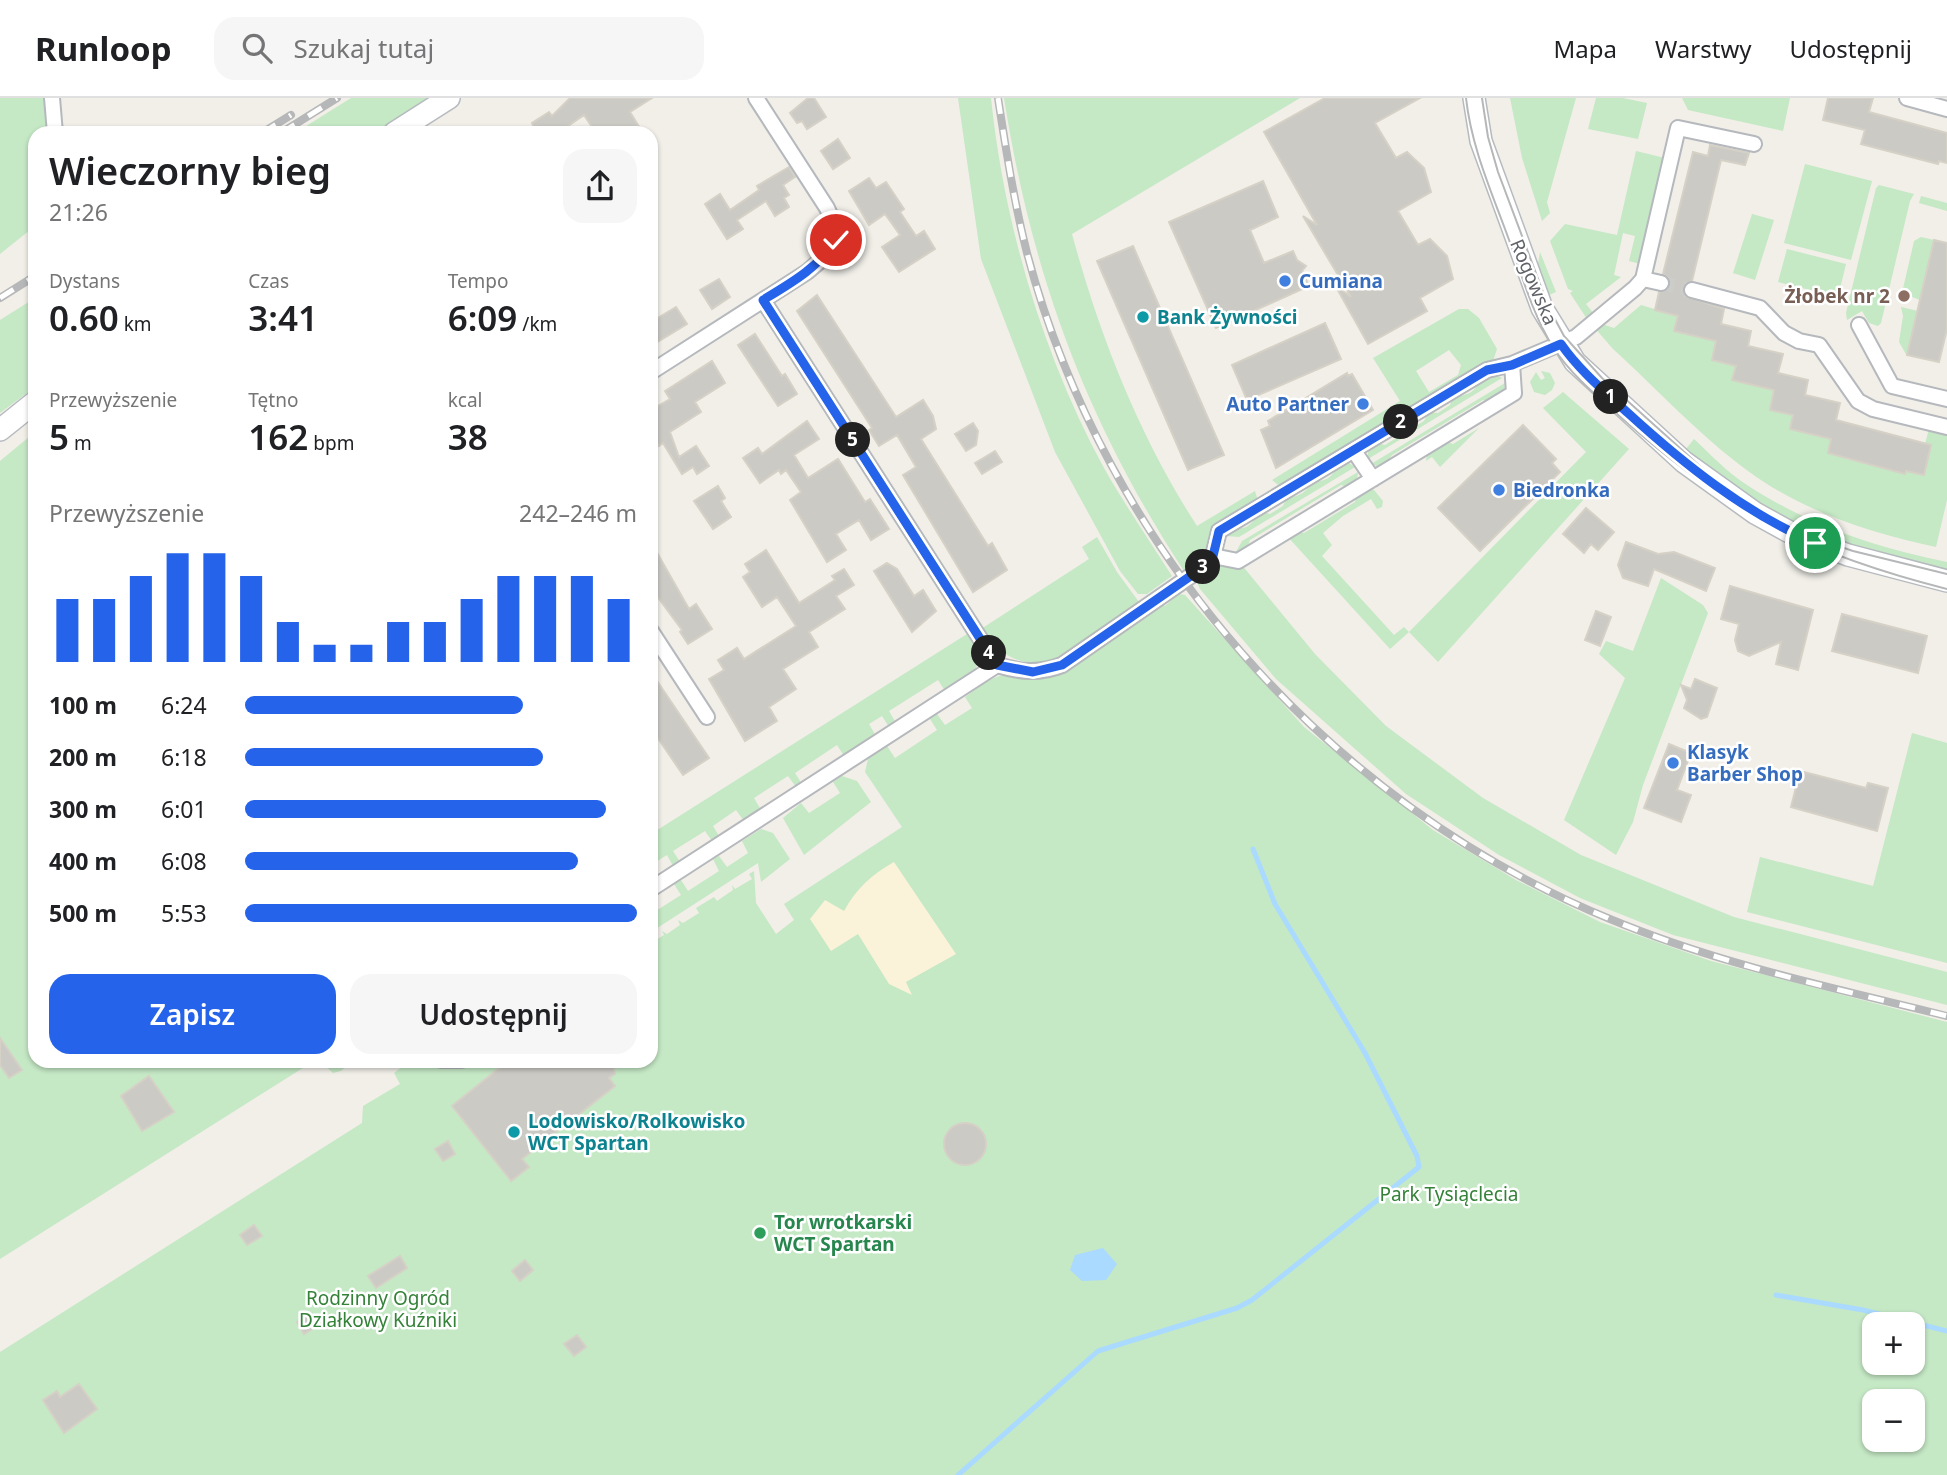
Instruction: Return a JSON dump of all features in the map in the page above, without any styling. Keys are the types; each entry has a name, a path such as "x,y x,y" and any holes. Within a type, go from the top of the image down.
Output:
{"street":[{"path":"52,98 54,126"},
{"path":"405,126 449,98"},
{"path":"658,368 807,272 826,255 836,240 835,225 827,208 755,98"},
{"name":"Rogowska","path":"1474,98 1488,162 1542,308 1561,344 1575,362 1693,470 1755,513 1796,535 1848,555 1947,581"},
{"path":"1908,98 1947,109"},
{"path":"658,884 997,665 1033,672 1055,667 1205,566 1213,556 1219,531 1487,370 1512,365 1585,331 1643,279 1678,128 1754,144"},
{"path":"1643,279 1661,283"},
{"path":"1692,290 1759,308 1784,332 1798,341 1819,345 1857,401 1872,409 1947,427"},
{"path":"763,300 997,665"},
{"path":"1859,325 1892,386 1947,399"},
{"path":"1213,556 1238,562 1514,393 1512,365"},
{"path":"0,430 28,408"},
{"path":"1354,451 1373,479"},
{"path":"658,642 707,717"}],"green space":[{"path":"0,98 48,98 49,126 28,126 28,232 0,254"},
{"path":"351,98 430,98 385,126 306,126"},
{"path":"958,98 991,98 997,145 1016,241 1062,381 1104,468 1172,576 1147,594 1138,594 1120,571 1055,452 981,259"},
{"path":"1004,98 1300,98 1072,234 1095,310 1123,385 1157,457 1197,526 1255,491 1258,501 1214,531 1200,561 1184,571 1118,459 1068,345 1047,286 1030,225"},
{"path":"1510,98 1576,98 1547,202 1550,213 1542,221 1522,158"},
{"path":"1596,98 1623,98 1647,103 1638,139 1588,129"},
{"path":"1682,98 1790,98 1783,131 1688,110"},
{"path":"1636,151 1665,158 1640,264 1629,261 1635,236 1623,233 1614,275 1621,277 1586,304 1594,314 1587,319 1570,293 1573,291 1568,289 1550,241 1565,224 1617,235"},
{"path":"1805,164 1872,181 1851,260 1784,243"},
{"path":"1879,185 1914,194 1910,201 1881,323 1878,326 1869,323 1862,311 1847,320 1846,313 1876,188"},
{"path":"1921,196 1947,203 1947,211 1919,203"},
{"path":"1752,214 1774,220 1755,280 1733,273"},
{"path":"1921,237 1934,240 1920,300 1902,293 1914,241"},
{"path":"1787,249 1846,264 1838,297 1778,282"},
{"path":"1540,252 1556,292 1549,295 1538,264"},
{"path":"28,302 28,392 0,413 0,320"},
{"path":"1641,305 1678,316 1674,331 1716,341 1736,366 1733,380 1774,390 1770,410 1793,415 1790,429 1831,439 1846,459 1923,475 1931,445 1925,444 1929,429 1947,432 1947,500 1936,547 1887,535 1814,509 1769,485 1730,457 1613,349 1594,327 1599,323 1614,328"},
{"path":"1901,307 1918,311 1907,356 1899,342 1903,316"},
{"path":"1459,309 1468,309 1479,318 1497,349 1493,361 1282,488 1272,480 1400,401 1373,358","holes":["1449,350 1461,365 1458,375 1429,392 1416,371"]},
{"path":"1541,371 1550,373 1555,383 1552,390 1545,395 1534,392 1530,382 1536,372 1541,380 1545,378"},
{"path":"1494,374 1502,378 1368,459 1368,449 1376,443 1385,445 1398,437 1400,430 1411,429 1424,421 1429,412 1438,413 1450,405 1452,399 1471,392 1479,381"},
{"path":"1505,383 1504,392 1491,402 1483,400 1392,455 1383,468 1371,464"},
{"path":"1563,392 1629,449 1438,662 1409,632 1586,452 1543,408"},
{"path":"1479,428 1440,467 1432,457 1426,461 1427,454 1445,441 1453,444"},
{"path":"28,438 28,1068 303,1068 0,1259 0,461"},
{"path":"1694,439 1740,480 1794,512 1869,542 1947,562 1947,570 1849,544 1781,517 1732,485 1686,449"},
{"path":"1349,463 1355,467 1239,537 1226,536 1234,528 1248,526 1263,512 1270,514 1283,506 1287,497 1302,493 1313,481 1326,479 1340,464"},
{"path":"1358,472 1357,481 1351,488 1341,485 1250,540 1247,549 1239,554 1236,552 1242,541"},
{"path":"1366,489 1374,490 1383,501 1382,507 1377,509 1371,499 1343,516 1323,533 1332,545 1322,556 1394,635 1404,627 1409,632 1390,649 1287,536 1295,531 1304,533 1355,502 1357,494"},
{"path":"1097,537 1117,572 1139,602 1080,646 1060,657 1040,662 1020,661 1001,650 981,629 1089,559 1082,547"},
{"path":"1241,564 1315,654 1386,726 1483,798 1581,855 1734,917 1947,972 1947,1005 1673,935 1580,898 1499,855 1406,794 1276,679 1200,589 1196,580 1211,567"},
{"path":"1661,578 1703,605 1708,613 1643,785 1633,822 1616,855 1564,820 1625,678 1599,654 1606,641 1633,651"},
{"path":"1178,594 1185,595 1304,727 1433,830 1516,880 1600,922 1711,961 1947,1022 1947,1475 0,1475 0,1352 362,1123 363,1106 400,1084 394,1073 400,1068 658,1068 658,939 664,935 662,931 667,934 680,925 678,920 683,923 699,913 696,908 714,897 717,901 733,890 732,885 735,889 752,879 749,874 754,871 756,903 776,934 794,920 784,904 902,827 865,772 868,759 887,746 895,758 937,730 930,719 937,714 945,725 972,708 965,697 999,676 1044,678 1060,674 1161,603 1165,606"},
{"path":"967,634 981,657 974,672 945,691 938,680 889,711 896,723 889,727 882,716 869,724 876,736 844,756 837,745 795,773 802,784 796,787 788,776 754,798 761,810 744,821 736,810 713,826 719,836 712,841 705,831 673,851 680,862 673,866 667,855 658,861 658,830"},
{"path":"1912,733 1947,743 1947,963 1747,912 1760,857 1873,886"},
{"path":"842,776 857,781 871,802 804,855 783,818 801,803 809,813 840,793 833,782"},
{"path":"761,829 773,833 790,859 761,882 758,863 658,927 658,910 681,895 674,884 681,880 688,891 719,871 713,859 719,856 727,867 748,853 742,841"},
{"path":"328,1068 344,1068 341,1071 333,1073"}],"sand":[{"path":"894,862 956,954 906,982 912,995 889,984 858,934 831,951 810,919 825,900 844,911 865,883"}],"water":[{"path":"1103,1248 1117,1264 1106,1280 1082,1281 1070,1270 1075,1255"}],"building":[{"path":"570,98 652,98 630,112 639,126 591,126 584,115 568,126 533,126 532,123 549,112 552,116"},
{"path":"808,98 814,98 826,117 807,129 802,121 797,123 790,113"},
{"path":"1325,98 1420,98 1375,123 1396,158 1407,152 1424,168 1431,192 1398,211 1418,245 1430,239 1447,256 1453,279 1420,298 1427,311 1368,344 1335,285 1351,297 1303,216 1317,225 1264,132"},
{"path":"1828,98 1873,98 1869,112 1947,133 1947,163 1939,161 1938,164 1861,144 1865,130 1823,120"},
{"path":"838,139 850,158 833,169 821,151"},
{"path":"1710,145 1749,153 1745,165 1721,160 1692,281 1683,287 1685,296 1724,309 1721,324 1751,331 1748,346 1783,354 1778,373 1808,380 1805,395 1840,403 1836,420 1931,445 1924,475 1906,471 1905,474 1828,453 1831,439 1790,429 1793,415 1770,410 1774,390 1732,380 1736,366 1712,360 1716,341 1674,331 1678,316 1655,310 1659,292 1670,286 1670,279 1663,274 1693,152 1708,156"},
{"path":"789,167 795,177 783,185 789,195 784,198 789,207 775,216 766,201 737,220 743,229 727,239 705,204 720,194 730,210 759,190 757,186"},
{"path":"869,178 876,188 886,182 904,209 900,212 916,236 924,231 935,249 899,272 882,247 900,235 885,214 869,225 849,191"},
{"path":"1263,181 1278,217 1250,230 1264,263 1293,251 1297,260 1306,266 1302,271 1309,286 1216,328 1169,222"},
{"path":"1934,240 1947,243 1947,329 1939,362 1907,355"},
{"name":"Bank Żywności","path":"1133,246 1224,455 1188,470 1097,261"},
{"path":"719,279 730,297 712,309 700,290"},
{"path":"817,295 896,417 923,400 933,416 936,429 921,439 988,546 992,543 1007,570 973,592 903,475 916,467 897,435 879,446 869,430 872,428 797,311"},
{"path":"676,307 687,324 658,342 658,318"},
{"path":"1325,323 1341,359 1247,400 1232,365"},
{"path":"755,334 797,394 778,406 738,345"},
{"path":"712,361 725,383 695,402 701,412 670,432 679,457 696,446 709,466 697,474 693,467 682,474 663,443 658,444 658,406 670,399 665,391"},
{"path":"1347,373 1348,376 1352,374 1373,410 1276,468 1261,430 1270,426 1268,421"},
{"path":"807,421 819,439 794,455 808,478 838,459 865,502 870,499 889,529 871,540 859,520 836,534 846,550 827,562 790,500 801,492 786,470 781,474 779,470 760,483 743,458 758,448 762,454"},
{"path":"973,423 978,431 976,445 966,451 955,434"},
{"name":"Biedronka","path":"1523,425 1556,459 1552,463 1560,472 1480,551 1438,508"},
{"path":"995,451 1002,462 982,474 975,463"},
{"path":"718,486 725,498 721,501 731,517 713,529 694,501"},
{"path":"1586,508 1614,532 1598,550 1591,544 1584,553 1563,534"},
{"path":"1626,542 1658,554 1674,552 1715,568 1706,591 1654,569 1648,586 1623,578 1618,565"},
{"path":"766,550 799,603 835,580 832,576 844,569 854,585 836,596 845,609 809,632 818,647 783,669 796,689 769,707 777,721 745,741 709,679 724,670 718,660 737,648 744,659 796,626 777,597 762,607 743,577 750,572 745,564"},
{"path":"658,554 689,609 696,604 712,629 688,644 680,632 682,630 658,597"},
{"path":"887,563 897,569 914,596 923,590 936,611 912,632 874,571"},
{"path":"1730,586 1813,610 1798,670 1776,664 1781,642 1749,656 1738,651 1735,640 1739,624 1721,619"},
{"path":"1596,611 1611,617 1600,646 1585,640"},
{"path":"1842,614 1927,636 1918,673 1832,651"},
{"path":"1695,679 1717,688 1707,717 1701,719 1684,708 1687,700 1681,685 1691,689"},
{"path":"658,682 709,758 683,775 658,738"},
{"path":"1669,744 1691,753 1677,790 1691,795 1681,822 1644,808"},
{"path":"1800,771 1866,788 1868,783 1888,788 1877,831 1791,807"},
{"path":"0,1038 22,1070 9,1078 0,1065"},
{"name":"Lodowisko/Rolkowisko WCT Spartan","path":"499,1068 614,1068 615,1074 609,1078 615,1086 522,1159 529,1167 511,1181 452,1106"},
{"path":"149,1076 174,1112 142,1131 121,1096"},
{"path":"965,1123 980,1129 986,1144 980,1159 965,1165 950,1159 944,1144 950,1129"},
{"path":"448,1141 455,1154 443,1161 435,1149"},
{"path":"254,1225 262,1236 247,1245 240,1235"},
{"path":"400,1256 407,1268 376,1288 368,1276"},
{"path":"525,1260 533,1270 520,1281 512,1271"},
{"path":"307,1315 315,1327 304,1334 297,1322"},
{"path":"577,1335 586,1347 574,1356 564,1344"},
{"path":"79,1384 97,1409 64,1433 43,1400 57,1391 60,1397"}],"waterway":[{"path":"958,1475 1098,1351 1237,1308 1252,1300 1419,1167 1417,1156 1365,1053 1275,904 1253,849"},
{"path":"1776,1295 1863,1310 1947,1331"}],"tunnel":[{"path":"1661,283 1692,290"}],"tram line":[{"path":"1466,98 1481,165 1532,305 1553,347 1576,376 1662,452 1736,505 1812,545 1898,576 1947,589"},
{"path":"1482,98 1488,137 1498,172 1549,308 1564,336 1602,378 1711,476 1753,506"},
{"path":"1815,538 1853,551 1947,574"}],"railway":[{"path":"292,126 337,98"},
{"path":"998,98 1014,195 1027,253 1063,362 1111,465 1171,563 1242,653 1322,735 1411,807 1507,869 1610,919 1734,962 1947,1016"},
{"path":"273,126 291,115"},
{"path":"0,298 28,280"}],"place":[{"name":"Cumiana","path":"1285,281"},
{"name":"Żłobek nr 2","path":"1904,296"},
{"name":"Bank Żywności","path":"1143,317"},
{"name":"Auto Partner","path":"1363,404"},
{"name":"Biedronka","path":"1499,490"},
{"name":"Klasyk Barber Shop","path":"1673,763"},
{"name":"Lodowisko/Rolkowisko WCT Spartan","path":"514,1132"},
{"name":"Tor wrotkarski WCT Spartan","path":"760,1233"}],"route":[{"path":"836,240 826,255 807,272 763,300 997,665 1033,672 1062,665 1205,566 1213,556 1219,531 1487,370 1512,365 1561,344 1601,388 1722,492 1755,513 1815,543"}],"park label":[{"name":"Park Tysiąclecia","path":"1449,1194"},
{"name":"Rodzinny Ogród Działkowy Kuźniki","path":"378,1309"}]}
